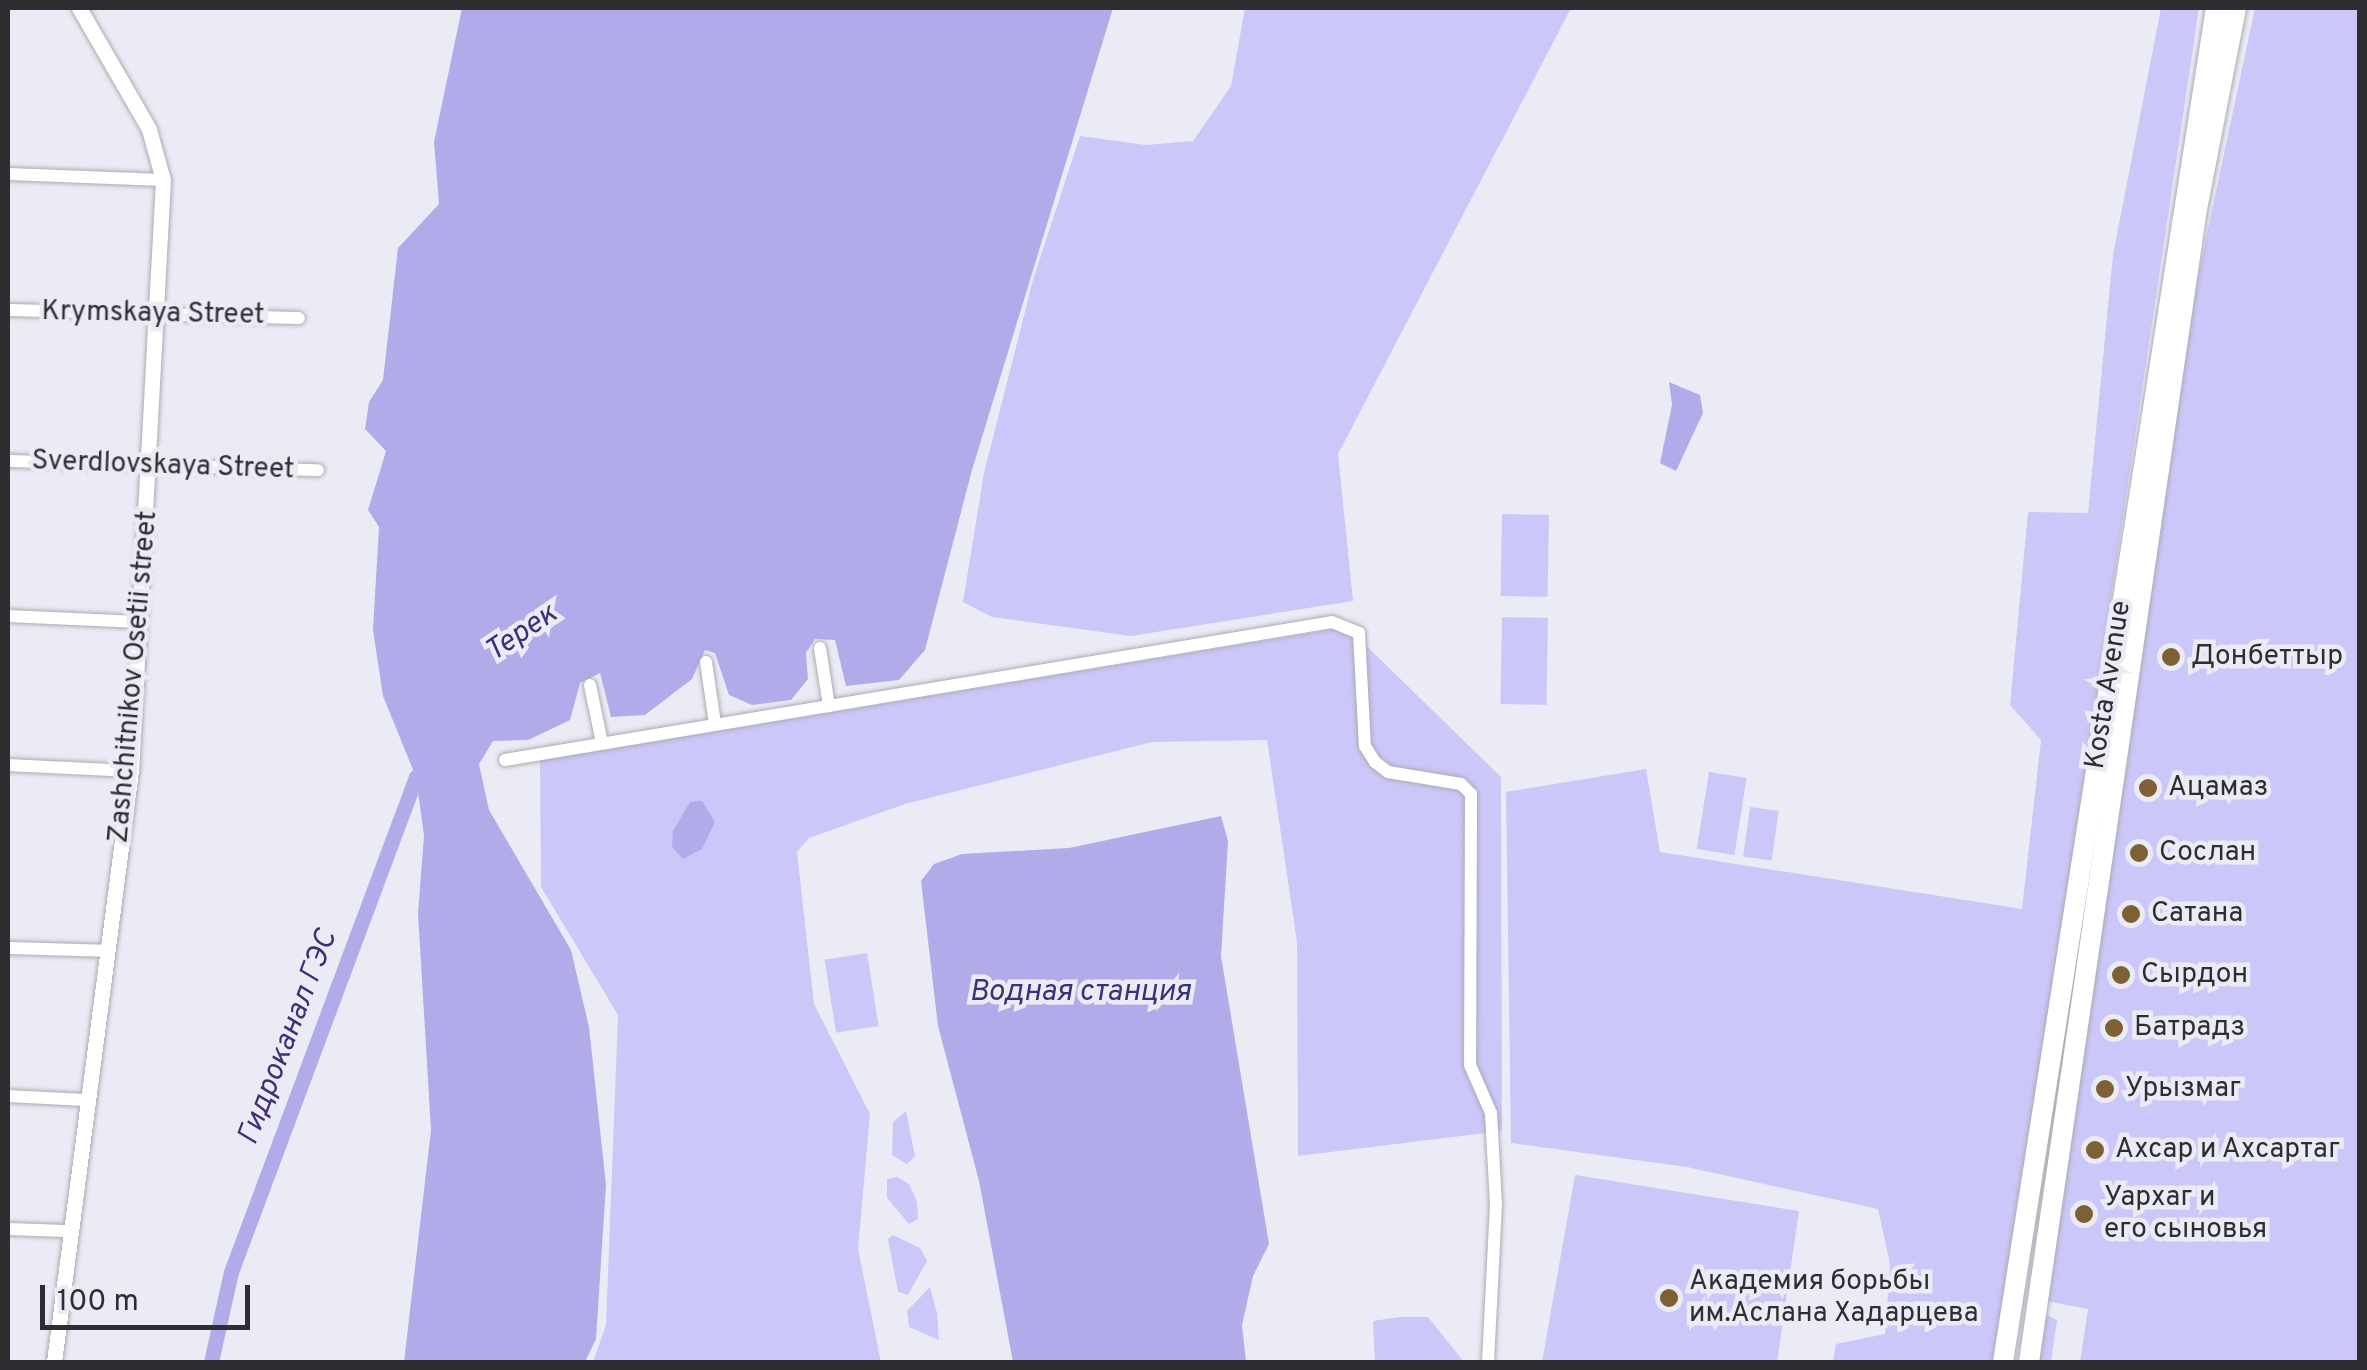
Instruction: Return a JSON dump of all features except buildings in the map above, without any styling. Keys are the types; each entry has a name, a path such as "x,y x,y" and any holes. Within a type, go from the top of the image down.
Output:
{"main road":[{"name":"Kosta Avenue","path":"2004,1362 2216,8"},
{"name":"Kosta Avenue","path":"2028,1362 2197,210 2236,8"}],"street":[{"name":"Zashchitnikov Osetii street","path":"54,1362 84,1100 131,771 151,468 163,180 148,129 79,8"},
{"path":"8,174 163,180"},
{"name":"Krymskaya Street","path":"8,310 299,318"},
{"name":"Sverdlovskaya Street","path":"8,461 318,470"},
{"path":"8,616 138,622"},
{"path":"505,760 1332,622 1359,633 1365,746 1375,762 1388,772 1461,784 1471,794 1470,1065 1491,1113 1496,1204 1488,1362"},
{"path":"820,648 829,706"},
{"path":"706,662 715,724"},
{"path":"590,685 602,743"},
{"path":"8,766 131,771"},
{"path":"8,948 107,952"},
{"path":"8,1096 84,1100"},
{"path":"8,1229 67,1231"}],"shaded area":[{"path":"1245,8 1571,8 1338,454 1353,601 1131,636 992,617 963,602 984,473 1033,280 1080,136 1146,145 1193,141 1231,86"},
{"path":"2161,8 2199,8 1997,1362 1833,1362 1836,1344 1885,1334 1890,1264 1878,1209 1687,1167 1511,1143 1506,792 1646,769 1660,852 2022,909 2041,740 2010,705 2028,512 2088,513 2113,255"},
{"path":"2255,8 2359,8 2359,1362 2080,1362 2088,1309 2046,1301 2195,290"},
{"path":"1502,514 1549,515 1548,597 1501,596"},
{"path":"1502,617 1548,618 1546,705 1500,704"},
{"path":"1347,627 1501,777 1502,1131 1298,1156 1297,942 1267,740 1152,742 905,804 809,838 797,852 814,1004 870,1114 858,1249 881,1362 593,1362 606,1325 618,1015 541,887 540,760"},
{"path":"1709,772 1747,778 1734,855 1697,849"},
{"path":"1750,807 1779,811 1772,861 1743,857"},
{"path":"867,953 879,1026 836,1033 825,960"},
{"path":"906,1111 915,1156 907,1164 892,1155 893,1122"},
{"name":"Академия борьбы им.Аслана Хадарцева","path":"1575,1175 1799,1211 1777,1362 1542,1362"},
{"path":"897,1177 909,1184 917,1202 918,1219 909,1224 887,1198 887,1179"},
{"path":"893,1235 920,1248 927,1261 908,1295 898,1292 888,1239"},
{"path":"930,1287 939,1340 909,1327 907,1311"},
{"path":"2046,1315 2057,1320 2051,1362 2037,1362"},
{"path":"1428,1317 1464,1362 1375,1362 1373,1321"}],"water":[{"name":"Терек","path":"462,8 1113,8 972,470 925,650 899,680 846,686 835,640 815,639 806,653 808,679 791,700 752,705 729,695 715,653 705,650 692,679 645,715 611,717 600,673 580,683 570,720 528,740 493,741 479,764 489,810 571,950 589,1027 606,1185 596,1339 585,1362 404,1362 431,1130 418,913 424,836 416,777 383,696 373,630 379,527 368,510 386,451 365,429 369,402 383,380 398,248 439,204 434,142"},
{"path":"1669,382 1700,395 1703,413 1676,471 1660,463 1672,405"},
{"path":"702,801 715,822 702,849 683,859 672,847 673,831 690,802"},
{"name":"Водная станция","path":"1221,816 1228,841 1221,956 1269,1244 1253,1276 1242,1325 1246,1362 1013,1362 979,1181 938,1026 921,881 934,864 962,854 1069,848"}],"waterway":[{"name":"Гидроканал ГЭС","path":"211,1362 231,1272 416,777 429,764"}],"place":[{"name":"Донбеттыр","path":"2171,657"},
{"name":"Ацамаз","path":"2148,788"},
{"name":"Сослан","path":"2139,853"},
{"name":"Сатана","path":"2131,914"},
{"name":"Сырдон","path":"2121,975"},
{"name":"Батрадз","path":"2114,1028"},
{"name":"Урызмаг","path":"2105,1089"},
{"name":"Ахсар и Ахсартаг","path":"2095,1150"},
{"name":"Уархаг и его сыновья","path":"2084,1214"},
{"name":"Академия борьбы им.Аслана Хадарцева","path":"1669,1298"}]}
